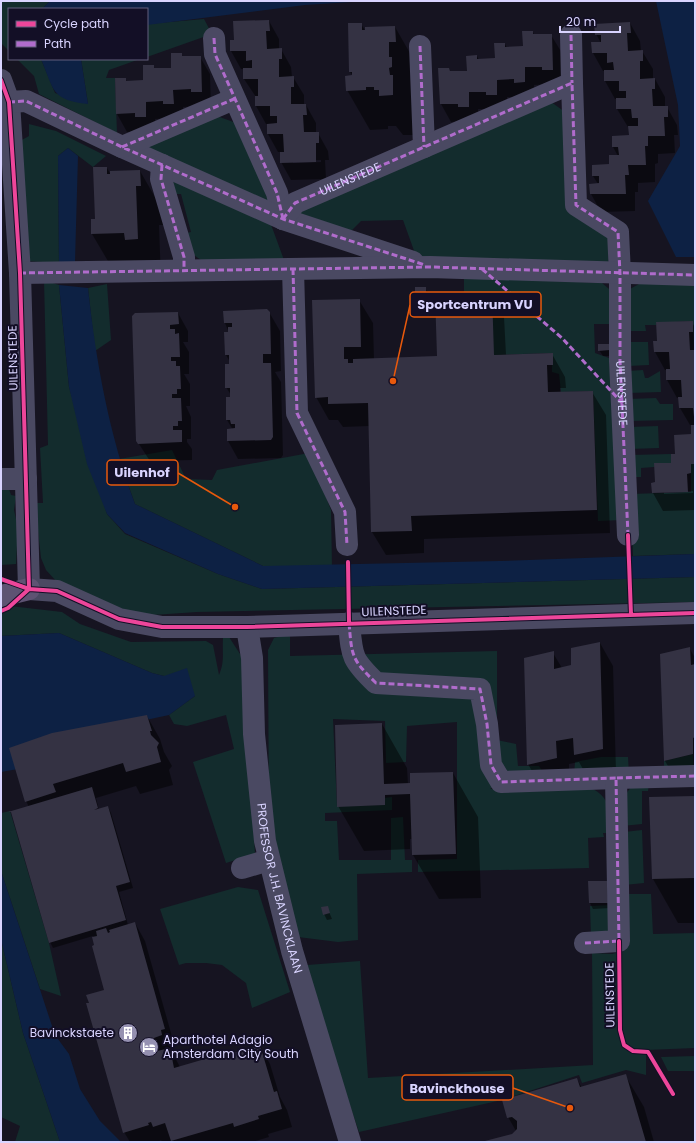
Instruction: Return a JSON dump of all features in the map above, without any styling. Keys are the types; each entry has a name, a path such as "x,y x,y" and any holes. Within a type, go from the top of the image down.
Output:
{"main road":[{"path":"1,586 29,589"},
{"path":"1,596 29,589"}],"street":[{"name":"UILENSTEDE","path":"571,35 576,206 618,232 620,274 620,361 628,536"},
{"path":"214,38 215,54 277,193 283,219"},
{"path":"420,46 424,147"},
{"name":"UILENSTEDE","path":"1,80 9,102 20,273 29,589 57,591 119,619 155,625 247,627 349,622 695,613"},
{"name":"UILENSTEDE","path":"283,219 295,203 572,82"},
{"path":"122,147 234,99"},
{"path":"9,102 26,102 283,219 430,267"},
{"path":"162,165 161,179 184,257 184,270"},
{"path":"20,273 430,267 620,274 695,275"},
{"path":"293,269 298,413 344,512 347,545"},
{"path":"1,479 26,479"},
{"path":"349,622 351,650 357,664 376,683 480,689 487,724 491,765 501,782 695,776"},
{"name":"PROFESSOR J.H. BAVINCKLAAN","path":"247,627 252,658 254,734 264,841 292,950 350,1142"},
{"path":"585,943 619,941 616,778"},
{"path":"242,868 269,860"}],"green space":[{"path":"3,1 50,1 43,8 8,8 8,50 1,43 1,3"},
{"path":"204,19 212,34 148,57 148,24"},
{"path":"18,60 41,60 55,93 88,104 81,60 137,60 109,70 106,78 115,78 117,133 39,94 34,76"},
{"path":"547,99 565,112 569,210 603,228 614,244 607,265 417,259 403,220 361,221 348,234 295,216 299,209"},
{"path":"214,115 239,124 270,203 140,145"},
{"path":"29,124 56,131 106,156 93,167 68,148 58,156 59,263 25,261 20,141 29,136"},
{"path":"169,177 269,219 284,260 201,260 188,251 182,234 191,232 181,194 170,194"},
{"path":"464,277 602,283 615,294 618,324 594,324 595,353 609,358 622,520 598,521 593,391 561,392 559,374 552,372 552,353 494,355 464,294"},
{"path":"44,280 59,285 69,387 107,514 125,534 218,574 262,589 695,577 695,602 197,612 138,616 57,582 46,570 41,558 35,503 43,503 40,448 48,445"},
{"path":"695,282 695,349 693,321 656,323 656,325 645,325 646,331 627,331 630,289 639,284"},
{"path":"107,284 111,340 95,351 88,288"},
{"path":"627,342 648,342 649,365 628,366"},
{"path":"643,370 645,378 648,378 660,371 661,392 628,393 628,371"},
{"path":"656,398 660,404 673,404 673,420 629,421 628,399"},
{"path":"658,426 659,448 630,449 629,427"},
{"path":"172,450 186,479 212,480 217,470 309,453 331,510 332,568 263,566 135,504 119,459"},
{"path":"671,454 671,463 641,468 641,477 631,477 630,455"},
{"path":"691,464 695,464 695,554 633,556 631,494 691,492"},
{"path":"1,489 9,489 11,495 16,496 14,510 18,528 16,564 1,565"},
{"path":"10,606 62,612 80,624 131,642 206,641 213,645 219,675 223,661 223,638 229,637 242,657 244,666 255,854 226,863 193,762 234,749 226,715 187,726 174,724 169,715 195,696 164,676 152,673 59,633 1,636 1,610"},
{"path":"290,636 290,656 497,651 497,740 516,744 518,766 539,766 547,778 518,775 490,789 593,789 599,793 607,802 609,813 608,833 603,833 604,837 588,838 589,868 418,872 418,860 457,859 457,722 407,726 406,762 386,763 385,721 333,719 337,806 384,805 384,798 392,797 392,810 325,813 325,821 337,821 339,860 391,860 391,818 403,817 405,860 412,860 412,872 357,874 358,940 338,942 298,937 269,822 268,650 274,638"},
{"path":"693,754 694,773 664,773 664,761"},
{"path":"601,757 628,757 629,774 574,775 575,762"},
{"path":"649,784 648,791 642,791 642,824 622,826 621,800 632,786"},
{"path":"10,811 49,943 61,996 40,989 1,871 1,813"},
{"path":"642,830 644,883 624,885 624,832"},
{"path":"238,887 258,890 290,992 252,1008 246,983 222,965 186,963 179,965 160,909"},
{"path":"624,894 651,894 653,934 695,933 695,1048 646,1050 646,1075 626,1070 582,1083 579,1075 502,1100 359,1132 326,1035 307,965 360,961 368,1078 593,1065 592,953 612,954 624,951"},
{"path":"612,905 612,924 606,935 591,936 590,906"},
{"path":"1,939 23,1033 60,1142 15,1142 20,1126 1,1117"},
{"path":"695,1056 695,1071 668,1071 661,1057"}],"water":[{"path":"50,1 367,1 305,5 148,25 148,8 43,8"},
{"path":"656,1 695,1 695,257 676,257 648,201 680,146 678,105"},
{"path":"41,60 81,60 88,104 67,100 60,96 52,86"},
{"path":"68,148 78,156 75,262 59,263 58,156"},
{"path":"59,285 88,288 95,343 105,398 118,451 135,504 263,566 500,561 695,554 695,577 262,589 218,574 125,533 107,514 87,464 69,387"},
{"path":"59,633 152,673 164,676 187,668 195,696 169,715 25,746 18,769 1,772 1,636"},
{"path":"1,871 55,1035 69,1054 80,1089 100,1121 121,1142 60,1142 23,1033 1,939"}],"building":[{"path":"269,20 270,31 266,31 267,49 282,48 282,59 279,59 279,77 294,76 294,87 291,87 291,104 306,104 307,115 303,115 304,132 319,132 319,143 316,143 316,162 280,163 280,152 284,152 283,134 267,134 267,124 277,123 277,116 270,116 270,106 255,106 255,96 258,96 258,79 243,79 243,68 252,68 252,60 246,61 246,51 230,51 230,40 234,40 233,21"},
{"path":"630,22 631,33 627,33 628,51 643,50 643,61 640,61 640,79 655,78 655,89 652,89 653,106 668,106 668,117 664,117 665,136 648,136 648,146 645,146 646,165 628,165 629,175 625,175 626,194 590,194 589,184 599,183 599,176 592,176 592,165 609,164 609,155 619,155 618,147 612,147 612,136 629,135 628,126 638,126 638,118 632,118 631,109 616,109 616,98 626,98 626,91 619,91 619,81 604,81 604,70 614,70 613,62 607,63 607,53 592,53 591,42 601,42 601,35 595,35 594,24"},
{"path":"348,23 362,23 362,30 365,30 365,27 395,26 396,42 389,42 389,57 392,57 392,67 389,68 390,75 393,75 393,95 379,96 379,90 374,90 374,87 366,87 366,90 346,91 345,76 352,75 352,72 349,72"},
{"path":"522,31 533,31 533,34 552,34 553,70 542,70 542,67 525,67 525,82 514,83 514,79 497,80 497,95 486,95 486,92 469,92 469,107 458,107 458,104 440,104 438,68 449,68 450,71 467,71 466,56 477,55 477,59 495,58 494,43 505,43 505,47 523,46"},
{"path":"171,53 182,53 182,56 201,56 202,92 191,92 191,89 173,90 174,104 163,104 163,101 146,102 146,117 135,117 135,113 116,114 115,78 126,78 126,81 143,80 143,65 154,65 154,68 171,68"},
{"path":"93,167 107,167 107,174 110,174 110,171 140,170 141,186 136,186 138,239 125,240 124,233 91,234 91,219 95,219"},
{"path":"415,287 426,287 427,308 415,308"},
{"path":"492,293 494,355 553,353 553,365 547,365 548,392 593,391 597,510 411,516 412,531 371,532 368,403 328,404 328,397 315,398 312,300 360,299 361,347 344,347 344,359 348,359 348,363 353,363 353,359 437,356 435,295"},
{"path":"267,309 270,312 271,354 263,354 263,363 271,363 273,437 271,440 227,441 227,429 235,428 235,424 231,424 230,420 226,420 226,397 230,397 230,388 225,388 225,364 229,364 229,355 225,355 224,332 228,332 228,327 232,327 232,323 224,323 223,311"},
{"path":"178,312 179,324 170,325 170,329 175,329 175,334 179,333 180,357 171,357 171,361 176,361 176,366 180,366 181,389 177,389 177,394 172,394 172,398 181,398 182,421 178,421 178,426 173,426 173,430 182,430 182,442 138,444 136,441 132,316 135,313"},
{"path":"693,321 693,332 689,332 690,350 695,350 695,417 693,408 679,408 678,397 682,397 681,380 666,380 666,369 670,369 669,352 654,352 653,341 657,341 656,322"},
{"path":"598,344 610,344 610,350 598,351"},
{"path":"691,425 695,425 695,464 691,464 691,473 687,474 688,492 652,493 651,483 655,482 654,463 671,463 671,454 675,454 674,435 691,434"},
{"path":"600,642 603,749 574,755 573,738 556,741 557,758 527,765 524,658 554,651 554,669 571,665 571,648"},
{"path":"690,647 691,665 695,664 695,737 693,738 693,754 664,761 660,654"},
{"path":"147,715 152,731 150,731 151,735 159,743 157,747 161,762 126,772 123,763 53,784 56,792 25,802 9,748 52,733"},
{"path":"382,723 384,784 410,783 410,773 453,772 456,854 412,855 410,794 385,795 385,805 337,807 335,725"},
{"path":"92,787 98,808 94,810 108,806 130,882 116,886 126,920 49,943 11,812 8,812"},
{"path":"695,796 695,878 652,879 649,797"},
{"path":"588,881 607,881 608,903 589,903"},
{"path":"328,906 330,913 323,915 321,907"},
{"name":"Bavinckstaete","path":"135,922 165,1029 161,1030 162,1035 154,1038 157,1051 170,1048 174,1068 229,1052 229,1054 240,1051 242,1047 246,1049 260,1045 274,1092 277,1091 282,1109 258,1116 259,1119 234,1127 233,1123 171,1141 165,1123 153,1127 151,1122 148,1123 149,1125 123,1133 86,1003 89,1003 86,995 104,990 92,946 94,945 92,937 97,936 96,931 106,928 108,933 110,932 109,930"},
{"path":"626,1074 646,1142 481,1142 512,1134 517,1129 517,1121 512,1117 507,1118 502,1100 577,1078 580,1087"}],"marked path":[{"path":"571,35 572,83"},
{"path":"214,38 215,54 277,193 283,219"},
{"path":"420,46 424,147"},
{"path":"283,219 295,203 572,83 576,205 618,232 620,274 620,361 628,535"},
{"path":"122,147 234,99"},
{"path":"9,102 26,101 122,147 283,219 425,265"},
{"path":"162,165 161,179 184,257 184,270"},
{"path":"20,273 430,267 695,275"},
{"path":"293,269 297,413 345,512 347,545"},
{"path":"482,269 562,338 623,404"},
{"path":"349,623 354,656 357,662 376,683 480,689 487,724 491,765 501,782 616,778"},
{"path":"585,943 619,941 616,778 695,776"}],"cycle path":[{"path":"1,80 9,102 20,273 29,589 8,608 1,611"},
{"path":"628,535 631,615"},
{"path":"348,562 349,623"},
{"path":"1,579 29,589 57,591 119,619 162,627 247,627 695,613"},
{"path":"619,941 620,1030 624,1045 633,1051 648,1052 673,1094"}],"place":[{"name":"Sportcentrum VU","path":"393,381"},
{"name":"Uilenhof","path":"235,507"},
{"name":"Bavinckstaete","path":"128,1033"},
{"name":"Aparthotel Adagio Amsterdam City South","path":"149,1047"},
{"name":"Bavinckhouse","path":"570,1108"}]}
